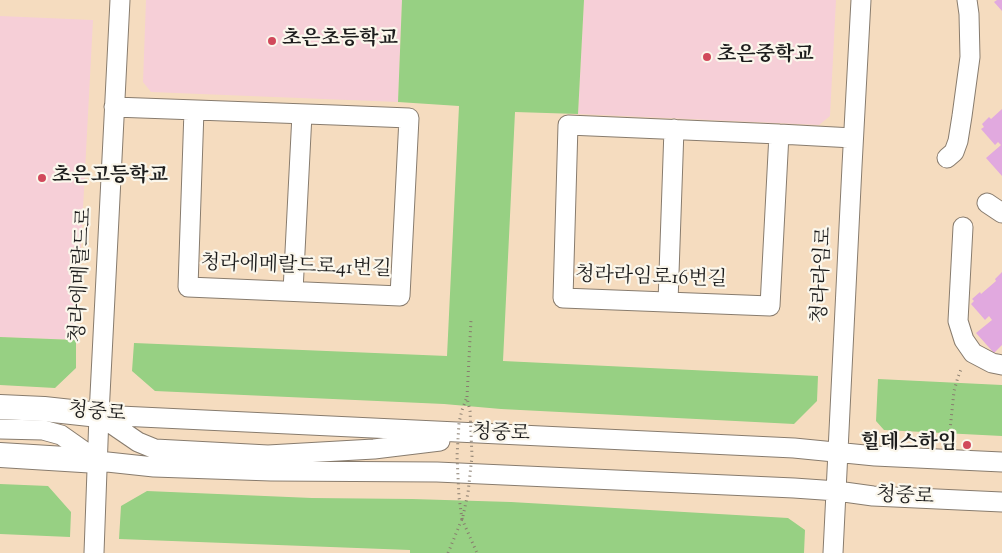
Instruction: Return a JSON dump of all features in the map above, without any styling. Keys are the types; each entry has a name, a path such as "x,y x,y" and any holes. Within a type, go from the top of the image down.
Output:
{"main road":[{"name":"청중로","path":"0,407 44,409 99,415"},
{"name":"청중로","path":"0,455 98,461"}],"street":[{"name":"청라에메랄드로","path":"94,553 120,0"},
{"name":"청라라임로","path":"833,553 861,0"},
{"path":"947,158 954,152 958,141 970,57 967,0"},
{"name":"청라에메랄드로41번길","path":"114,107 409,118 400,296 188,287 194,110"},
{"path":"293,291 302,114"},
{"name":"청라라임로16번길","path":"779,134 770,306 563,298 568,124 674,130 779,134 853,138"},
{"path":"668,302 674,130"},
{"path":"963,227 958,321 964,340 973,353 992,364 1002,364"},
{"path":"99,415 138,442 155,448 268,455 374,449 490,434"},
{"name":"청중로","path":"99,415 794,448 875,456 1002,462"},
{"path":"0,429 43,430 61,435 98,461"},
{"name":"청중로","path":"98,461 154,467 217,470 437,472 794,488 873,496 1002,502"}],"path":[{"path":"448,553 462,519 468,493 472,456 470,411 467,397 471,320"},
{"path":"949,440 954,391 958,376 963,365 973,353"},
{"path":"467,397 459,423 457,456 459,497 462,519 477,553"}],"shaded area":[{"name":"초은초등학교","path":"146,0 402,0 398,102 151,92 143,82"},
{"name":"초은중학교","path":"584,0 836,0 830,116 819,125 578,114"},
{"name":"초은고등학교","path":"0,16 93,20 76,340 0,337"}],"green space":[{"path":"402,0 584,0 578,114 515,112 503,361 818,376 817,401 794,424 501,409 444,404 155,391 132,371 134,343 447,356 459,106 398,102"},
{"path":"0,337 76,340 76,368 55,388 0,385"},
{"path":"878,379 1002,385 1002,436 884,430 876,421"},
{"path":"0,484 48,486 71,512 70,537 0,534"},
{"path":"147,491 312,498 511,502 788,518 805,530 804,553 410,553 410,550 119,539 121,506"}],"building":[{"path":"1002,0 1002,11 994,2"},
{"path":"1002,109 1002,176 986,158 1001,145 998,142 995,145 981,129 984,127 982,124 989,117 991,119"},
{"path":"1002,272 1002,345 994,353 976,333 992,320 989,316 985,320 971,304 974,301 972,299 996,281 995,279"}],"place":[{"name":"초은초등학교","path":"272,41"},
{"name":"초은중학교","path":"707,57"},
{"name":"초은고등학교","path":"42,178"},
{"name":"힐데스하임","path":"967,445"}]}
